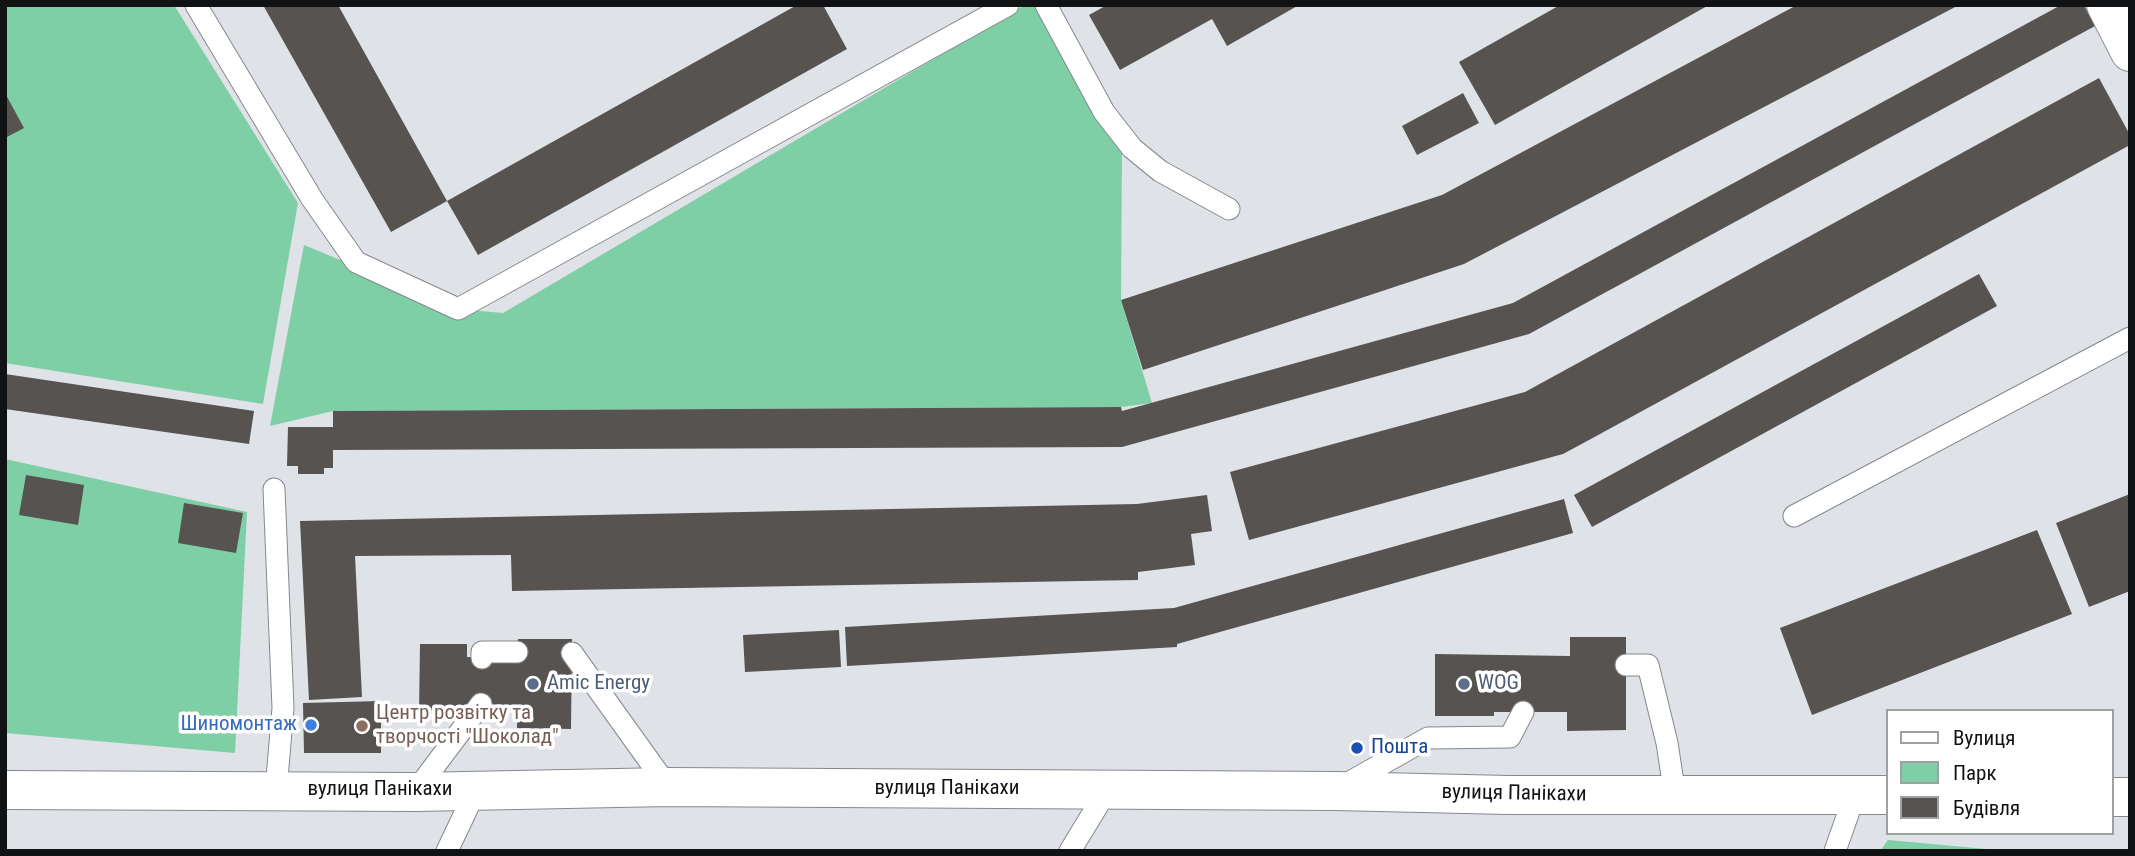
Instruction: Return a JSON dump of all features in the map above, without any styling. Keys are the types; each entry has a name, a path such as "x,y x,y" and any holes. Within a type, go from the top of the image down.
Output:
{"street":[{"path":"2106,5 2130,52"},
{"name":"вулиця Панікахи","path":"5,790 415,792 668,788 1335,791 1508,795 1871,794"}],"lane":[{"path":"195,5 313,199 356,262 458,309 1008,5"},
{"path":"1046,5 1104,112 1132,148 1160,172 1229,209"},
{"path":"1794,516 2130,338"},
{"path":"274,489 283,708 276,790"},
{"path":"482,658 482,652 517,653"},
{"path":"572,653 668,788"},
{"path":"1626,665 1648,665 1667,743 1675,795"},
{"path":"415,792 481,705"},
{"path":"1335,791 1428,738 1510,737 1523,712"},
{"path":"447,851 476,790"},
{"path":"1070,851 1107,790"},
{"path":"1835,851 1871,794"}],"green space":[{"path":"5,5 174,5 298,203 263,404 5,363"},
{"path":"1025,5 1037,5 1094,114 1122,153 1121,300 1152,403 1121,407 333,411 270,426 304,245 458,309 503,313"},
{"path":"5,459 247,512 235,753 5,733"},
{"path":"1888,840 2008,851 1880,851"}],"building":[{"path":"263,5 338,5 447,201 391,232"},
{"path":"797,5 823,5 847,49 478,255 447,201"},
{"path":"1107,5 1299,5 1227,46 1212,19 1120,70 1089,15"},
{"path":"1560,5 1709,5 1495,125 1459,62"},
{"path":"1797,5 1959,5 1464,264 1143,370 1121,300 1442,195"},
{"path":"2061,5 2084,5 2095,26 1529,334 1122,447 333,450 333,468 324,468 324,474 298,474 298,466 287,466 288,427 333,427 333,411 1121,407 1122,411 1513,303"},
{"path":"2099,78 2130,135 2130,145 1589,440 1563,454 1249,540 1230,472 1525,392"},
{"path":"5,93 24,128 5,138"},
{"path":"1463,93 1479,123 1417,155 1402,126"},
{"path":"1979,274 1997,306 1592,527 1574,495"},
{"path":"5,374 254,411 249,444 5,409"},
{"path":"26,475 84,485 78,525 19,515"},
{"path":"2130,494 2130,591 2089,607 2056,523"},
{"path":"1207,495 1212,531 1191,534 1195,565 1138,572 1138,580 512,591 511,555 355,556 362,697 309,700 300,521 1137,504"},
{"path":"1564,499 1573,533 1177,644 1177,647 847,666 845,627 1174,608"},
{"path":"184,503 243,513 236,553 178,543"},
{"path":"2037,530 2072,614 1812,715 1780,628"},
{"path":"839,630 841,667 745,672 743,635"},
{"path":"1570,637 1626,637 1626,730 1567,731 1567,712 1494,712 1494,716 1435,716 1435,654 1570,656"},
{"path":"518,639 572,639 571,729 517,728 517,705 466,704 466,714 419,713 420,644 467,644 467,657 517,658"},
{"path":"381,701 381,753 304,753 303,703"}],"place":[{"name":"Amic Energy","path":"533,684"},
{"name":"WOG","path":"1464,684"},
{"name":"Шиномонтаж","path":"311,725"},
{"name":"Центр розвітку та творчості \"Шоколад\"","path":"362,726"},
{"name":"Пошта","path":"1357,748"}]}
